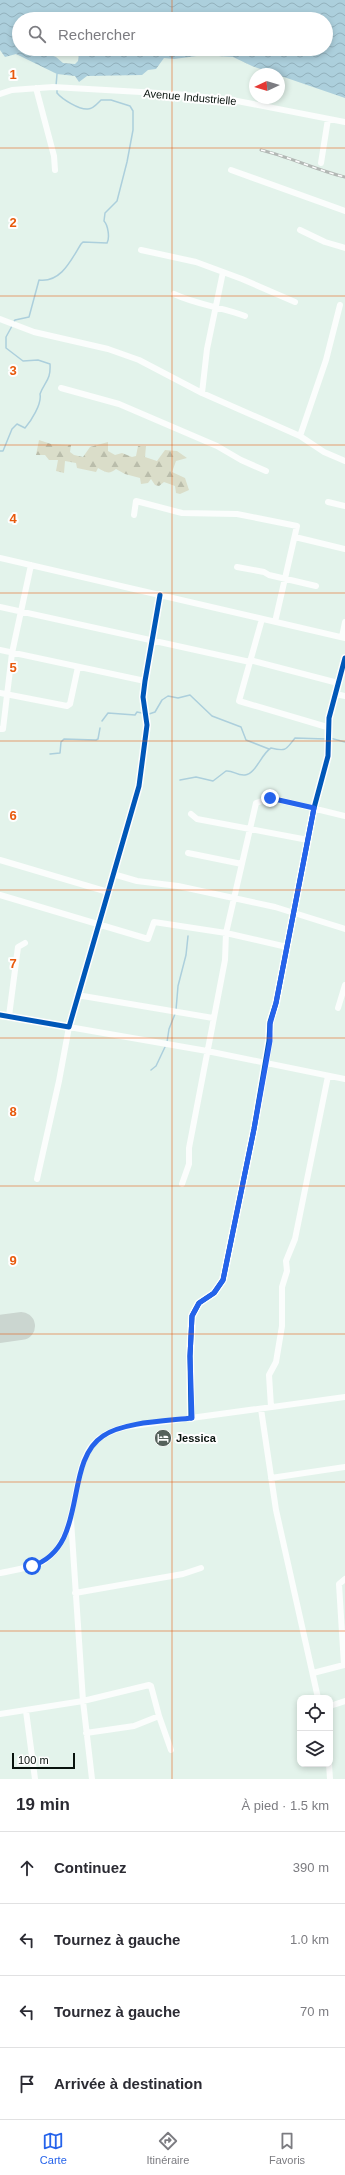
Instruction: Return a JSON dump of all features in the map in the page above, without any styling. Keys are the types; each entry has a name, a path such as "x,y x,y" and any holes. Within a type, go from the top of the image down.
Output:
{"street":[{"name":"Avenue Industrielle","path":"0,94 12,90 56,87 176,94 232,100 345,122"},
{"path":"36,88 54,156 55,170"},
{"path":"320,163 328,119"},
{"path":"231,170 345,211"},
{"path":"300,230 325,242 345,248"},
{"path":"141,250 196,262 295,302"},
{"path":"202,393 207,349 223,272"},
{"path":"174,294 190,302 245,316"},
{"path":"300,436 326,360 340,305"},
{"path":"0,319 11,324 108,349 138,360 202,393 300,436 324,452 345,461"},
{"path":"60,388 119,404 209,442 240,460 266,470"},
{"path":"134,515 136,501 182,513 237,514 297,526 275,622"},
{"path":"328,502 345,506"},
{"path":"295,537 345,549"},
{"path":"0,558 343,638 345,622"},
{"path":"0,729 3,730 12,653 31,565"},
{"path":"237,567 264,572 285,579 316,586"},
{"path":"37,1179 77,995 139,786 147,725 143,698 160,595"},
{"path":"0,607 250,661 338,683"},
{"path":"262,619 247,676 239,699 241,702 328,731"},
{"path":"0,650 145,681"},
{"path":"192,1418 190,1356 192,1316 199,1303 214,1293 223,1280 266,1064 270,1022 287,947 314,808 328,756 328,731 345,658"},
{"path":"0,693 67,706 70,704 78,667"},
{"path":"336,694 345,696"},
{"path":"182,1184 189,1164 189,1148 225,960 226,933 257,802 271,798 345,816"},
{"path":"191,814 197,819 308,840"},
{"path":"188,852 242,864"},
{"path":"0,860 73,880 108,892"},
{"path":"113,874 137,881 178,886 294,912 345,929"},
{"path":"0,895 148,939 154,922 226,933 287,947"},
{"path":"9,1016 18,947 25,944"},
{"path":"338,1008 345,985"},
{"path":"77,995 213,1018"},
{"path":"0,1015 207,1051 345,1079"},
{"path":"271,1407 268,1375 276,1362 282,1326 282,1287 287,1271 286,1261 295,1239 328,1076"},
{"path":"0,1573 38,1564 53,1554 59,1545 70,1517 85,1458 92,1444 103,1435 125,1427 345,1397"},
{"path":"262,1408 276,1510 317,1695"},
{"path":"272,1478 345,1468"},
{"path":"70,1517 83,1701 92,1779"},
{"path":"59,1545 66,1544 73,1550"},
{"path":"75,1593 183,1574 201,1568"},
{"path":"313,1673 344,1665 339,1584 345,1579"},
{"path":"0,1714 83,1701 150,1685 152,1686 159,1716 171,1750"},
{"path":"333,1705 345,1701"},
{"path":"26,1711 35,1779"},
{"path":"86,1733 134,1726 159,1716"},
{"path":"329,1767 330,1779"}],"green space":[{"path":"39,440 51,444 71,445 70,452 74,455 83,457 90,447 108,442 108,451 115,455 122,453 132,457 136,456 138,446 146,446 145,457 157,461 165,450 177,451 187,458 176,461 172,472 185,478 189,490 180,494 176,493 175,486 164,482 159,486 155,485 151,479 148,483 141,484 140,478 125,474 116,469 114,471 105,472 98,468 96,472 77,468 76,463 65,461 64,473 56,471 58,460 49,460 45,455 36,455"}],"water":[{"path":"0,0 345,0 345,98 285,77 285,68 258,68 233,57 218,56 333,56 333,12 12,12 12,55 5,57 0,50"},
{"path":"20,56 53,56 63,63 75,64 78,61 79,56 196,56 174,59 164,58 156,69 148,70 142,75 87,76 79,82 75,76 57,74"}],"waterway":[{"path":"56,86 57,74"},
{"path":"13,323 15,320 29,317 39,280 47,280 59,274 69,263 83,242 107,243 108,235 107,225 104,221 105,213 117,201 127,162 133,130 133,111 130,106 111,100 101,100 92,108 84,109 67,101 57,93 57,90"},
{"path":"0,451 3,451 12,429 17,424 25,428 33,417 38,407 40,394 50,374 50,364 38,360 23,361 6,348 6,337 12,326"},
{"path":"149,714 155,712 162,700 168,696 178,698 190,695 212,716 241,727 246,740 269,749"},
{"path":"102,721 108,713 135,715 137,712 142,713"},
{"path":"50,754 60,753 61,742 64,739 98,739 100,728"},
{"path":"180,780 196,777 213,781 226,771 231,771 240,775 249,774 271,748 280,750 286,749 295,738 326,739"},
{"path":"330,738 345,742"},
{"path":"176,1010 178,986 186,955 188,936"},
{"path":"167,1042 169,1029 175,1014"},
{"path":"151,1070 156,1066 165,1047"}],"runway":[{"path":"0,1329 21,1326"}],"railway":[{"path":"261,150 345,177"}],"cycle path":[{"path":"0,1015 69,1027 139,786 147,725 143,697 160,595"},
{"path":"191,1418 190,1356 192,1316 199,1303 214,1293 223,1280 254,1129 269,1041 270,1022 276,1003 314,808 328,756 329,718 345,658"}],"place":[{"name":"Jessica","path":"163,1438"}],"route":[{"path":"32,1566 38,1564 53,1554 64,1537 85,1458 92,1444 103,1435 125,1427 192,1418 190,1356 192,1316 199,1303 205,1297 209,1297 214,1293 223,1280 254,1129 270,1041 270,1022 276,1003 314,808 270,798"}]}
